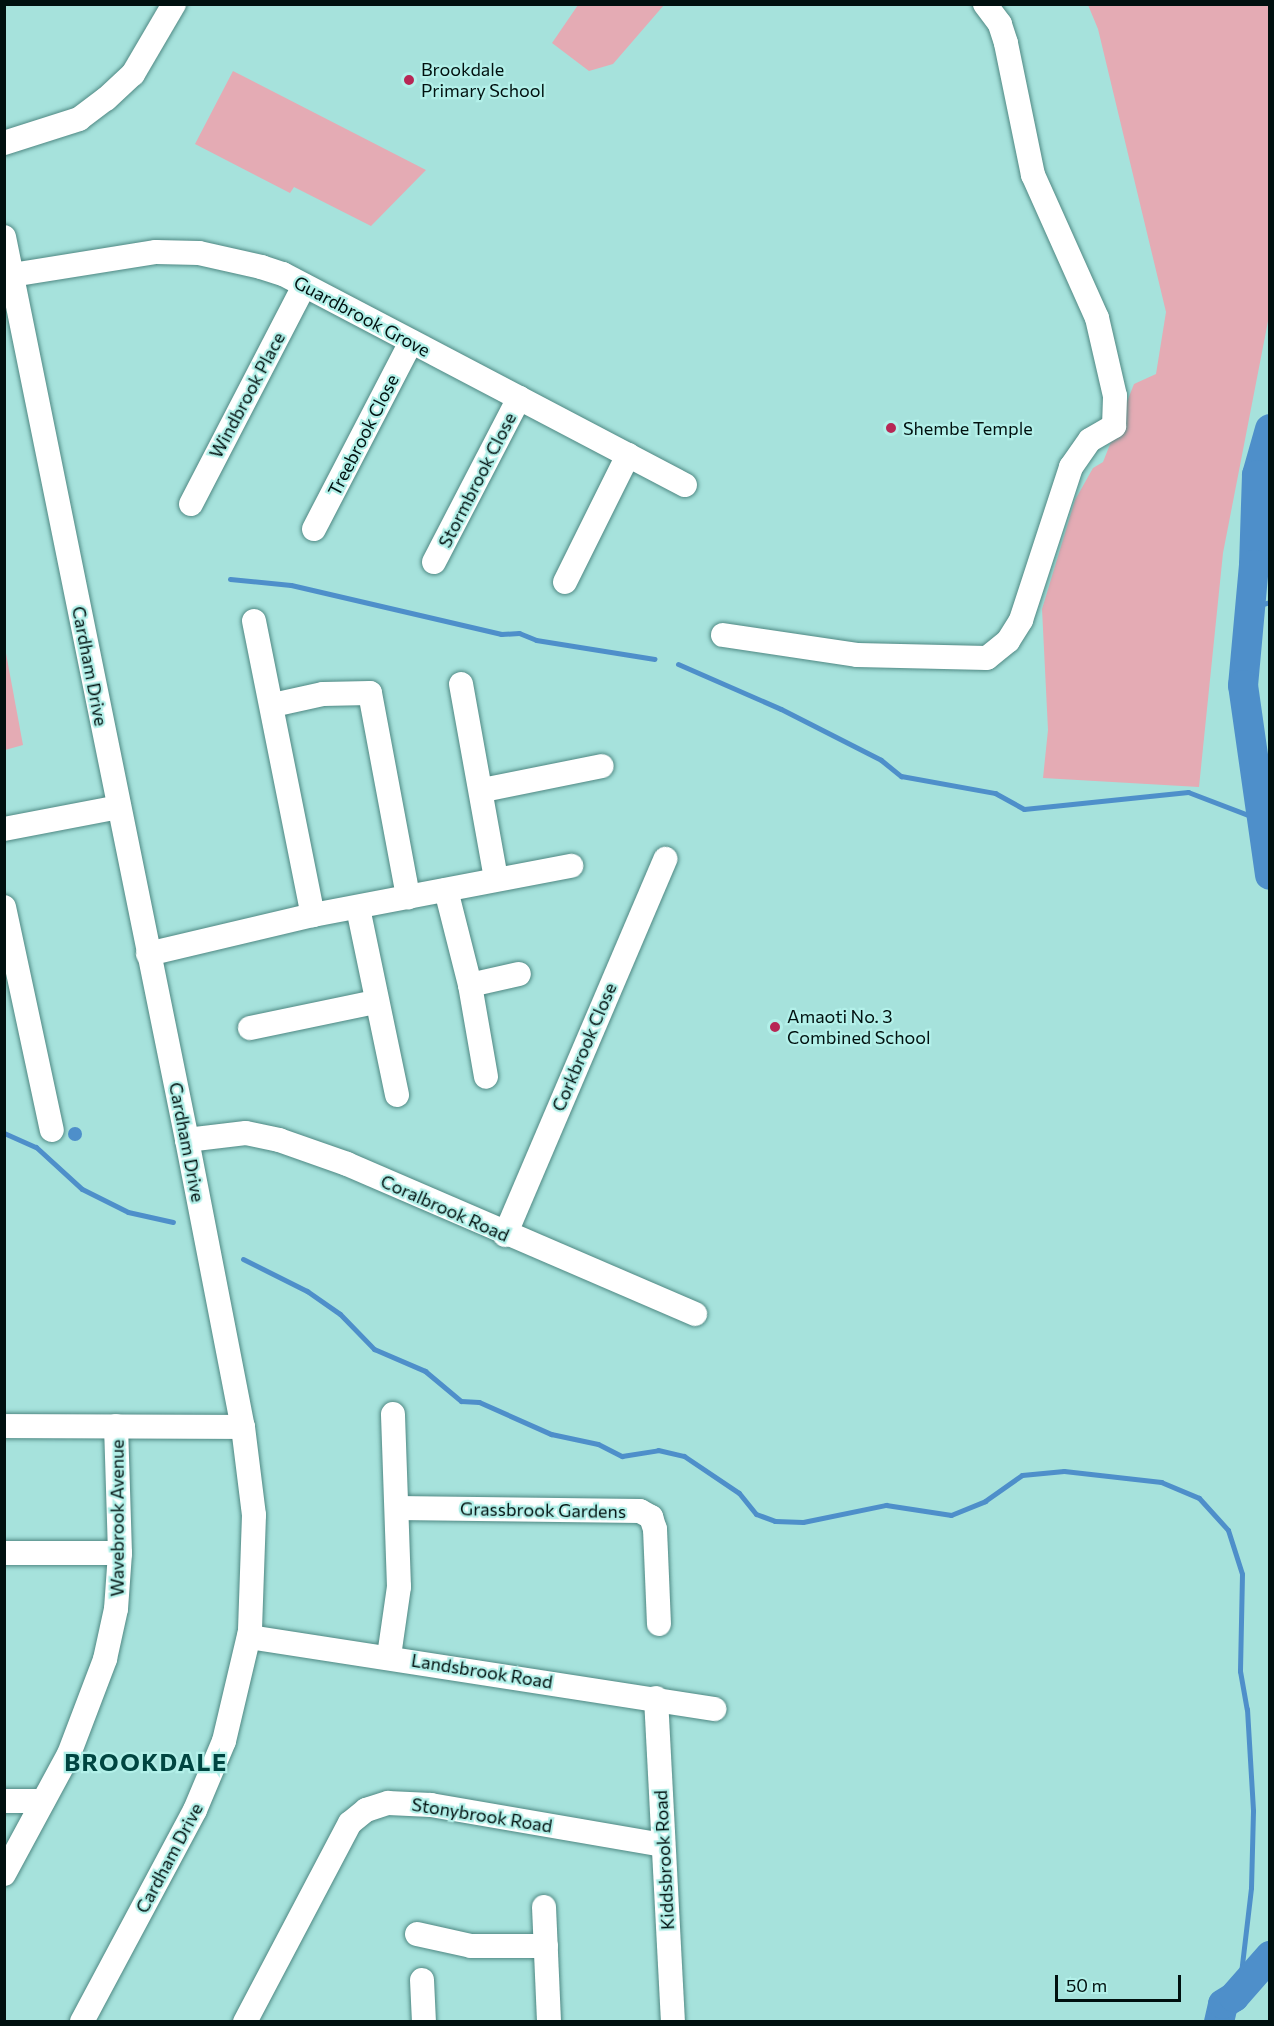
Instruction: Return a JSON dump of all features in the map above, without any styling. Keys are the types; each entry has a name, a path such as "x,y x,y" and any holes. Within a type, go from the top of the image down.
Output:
{"street":[{"path":"4,143 79,119 106,99 133,74 148,52 174,4"},
{"path":"723,635 857,655 987,658 1008,641 1021,620 1071,467 1090,440 1114,426 1115,396 1097,318 1032,175 1006,42 1000,24 985,4"},
{"name":"Cardham Drive","path":"4,237 187,1140 243,1426 255,1515 249,1637 235,1705 210,1776 82,2022"},
{"name":"Guardbrook Grove","path":"12,275 156,252 176,252 242,262 283,274 685,485"},
{"name":"Windbrook Place","path":"190,504 304,286"},
{"name":"Treebrook Close","path":"314,529 411,342"},
{"name":"Stormbrook Close","path":"434,562 519,398"},
{"path":"565,582 628,455"},
{"path":"254,621 273,705 314,915"},
{"path":"460,684 483,790 496,878"},
{"path":"273,705 323,694 370,693 408,897"},
{"path":"483,790 602,766"},
{"path":"4,829 119,807"},
{"name":"Corkbrook Close","path":"506,1235 664,859"},
{"path":"148,954 314,915 358,908 496,878 572,866"},
{"path":"446,890 470,985 486,1077"},
{"path":"4,907 52,1130"},
{"path":"358,908 375,1002 397,1095"},
{"path":"470,985 519,974"},
{"path":"250,1028 375,1002"},
{"name":"Coralbrook Road","path":"187,1140 246,1133 279,1140 347,1164 506,1235 695,1314"},
{"path":"388,1656 399,1587 393,1414"},
{"path":"4,1426 243,1426"},
{"name":"Wavebrook Avenue","path":"4,1874 73,1745 105,1659 116,1609 120,1552 117,1426"},
{"name":"Grassbrook Gardens","path":"398,1508 640,1511 651,1517 655,1529 659,1624"},
{"path":"4,1553 120,1552"},
{"name":"Landsbrook Road","path":"249,1637 388,1656 714,1709"},
{"name":"Kiddsbrook Road","path":"656,1698 673,2022"},
{"path":"4,1801 43,1801"},
{"name":"Stonybrook Road","path":"245,2022 350,1823 366,1810 388,1803 431,1805 663,1845"},
{"path":"544,1907 549,2022"},
{"path":"417,1934 471,1946 546,1946"},
{"path":"422,1980 424,2022"}],"shaded area":[{"path":"578,5 664,5 613,64 589,71 552,43"},
{"path":"1088,5 1269,5 1269,316 1223,553 1199,787 1043,778 1048,730 1042,609 1075,500 1093,468 1103,462 1134,384 1156,374 1166,312 1098,29"},
{"path":"233,71 426,170 371,226 294,187 290,193 195,144"},
{"path":"5,648 23,745 4,750"}],"water":[{"path":"72,1127 78,1127 82,1134 78,1141 72,1141 68,1137 68,1131"}],"waterway":[{"path":"1270,429 1257,475 1254,565 1243,685 1270,875"},
{"path":"230,579 291,585 501,634 519,633 536,640 654,659"},
{"path":"1250,608 1270,602"},
{"path":"678,664 781,709 881,760 901,776 995,793 1024,809 1188,792 1261,820"},
{"path":"4,1133 36,1147 82,1189 128,1212 173,1222"},
{"path":"243,1259 307,1291 340,1314 374,1349 425,1371 461,1401 479,1402 551,1434 598,1444 622,1456 658,1450 684,1456 739,1493 756,1514 775,1521 803,1522 886,1505 951,1515 985,1501 1022,1475 1064,1471 1161,1482 1199,1498 1228,1530 1242,1574 1240,1671 1247,1709 1253,1811 1251,1888 1239,1990"},
{"path":"1219,2022 1223,2004 1234,1997 1270,1956"}],"place":[{"name":"Brookdale Primary School","path":"409,80"},
{"name":"Shembe Temple","path":"891,428"},
{"name":"Amaoti No. 3 Combined School","path":"775,1027"}],"district":[{"name":"BROOKDALE","path":"146,1762"}]}
